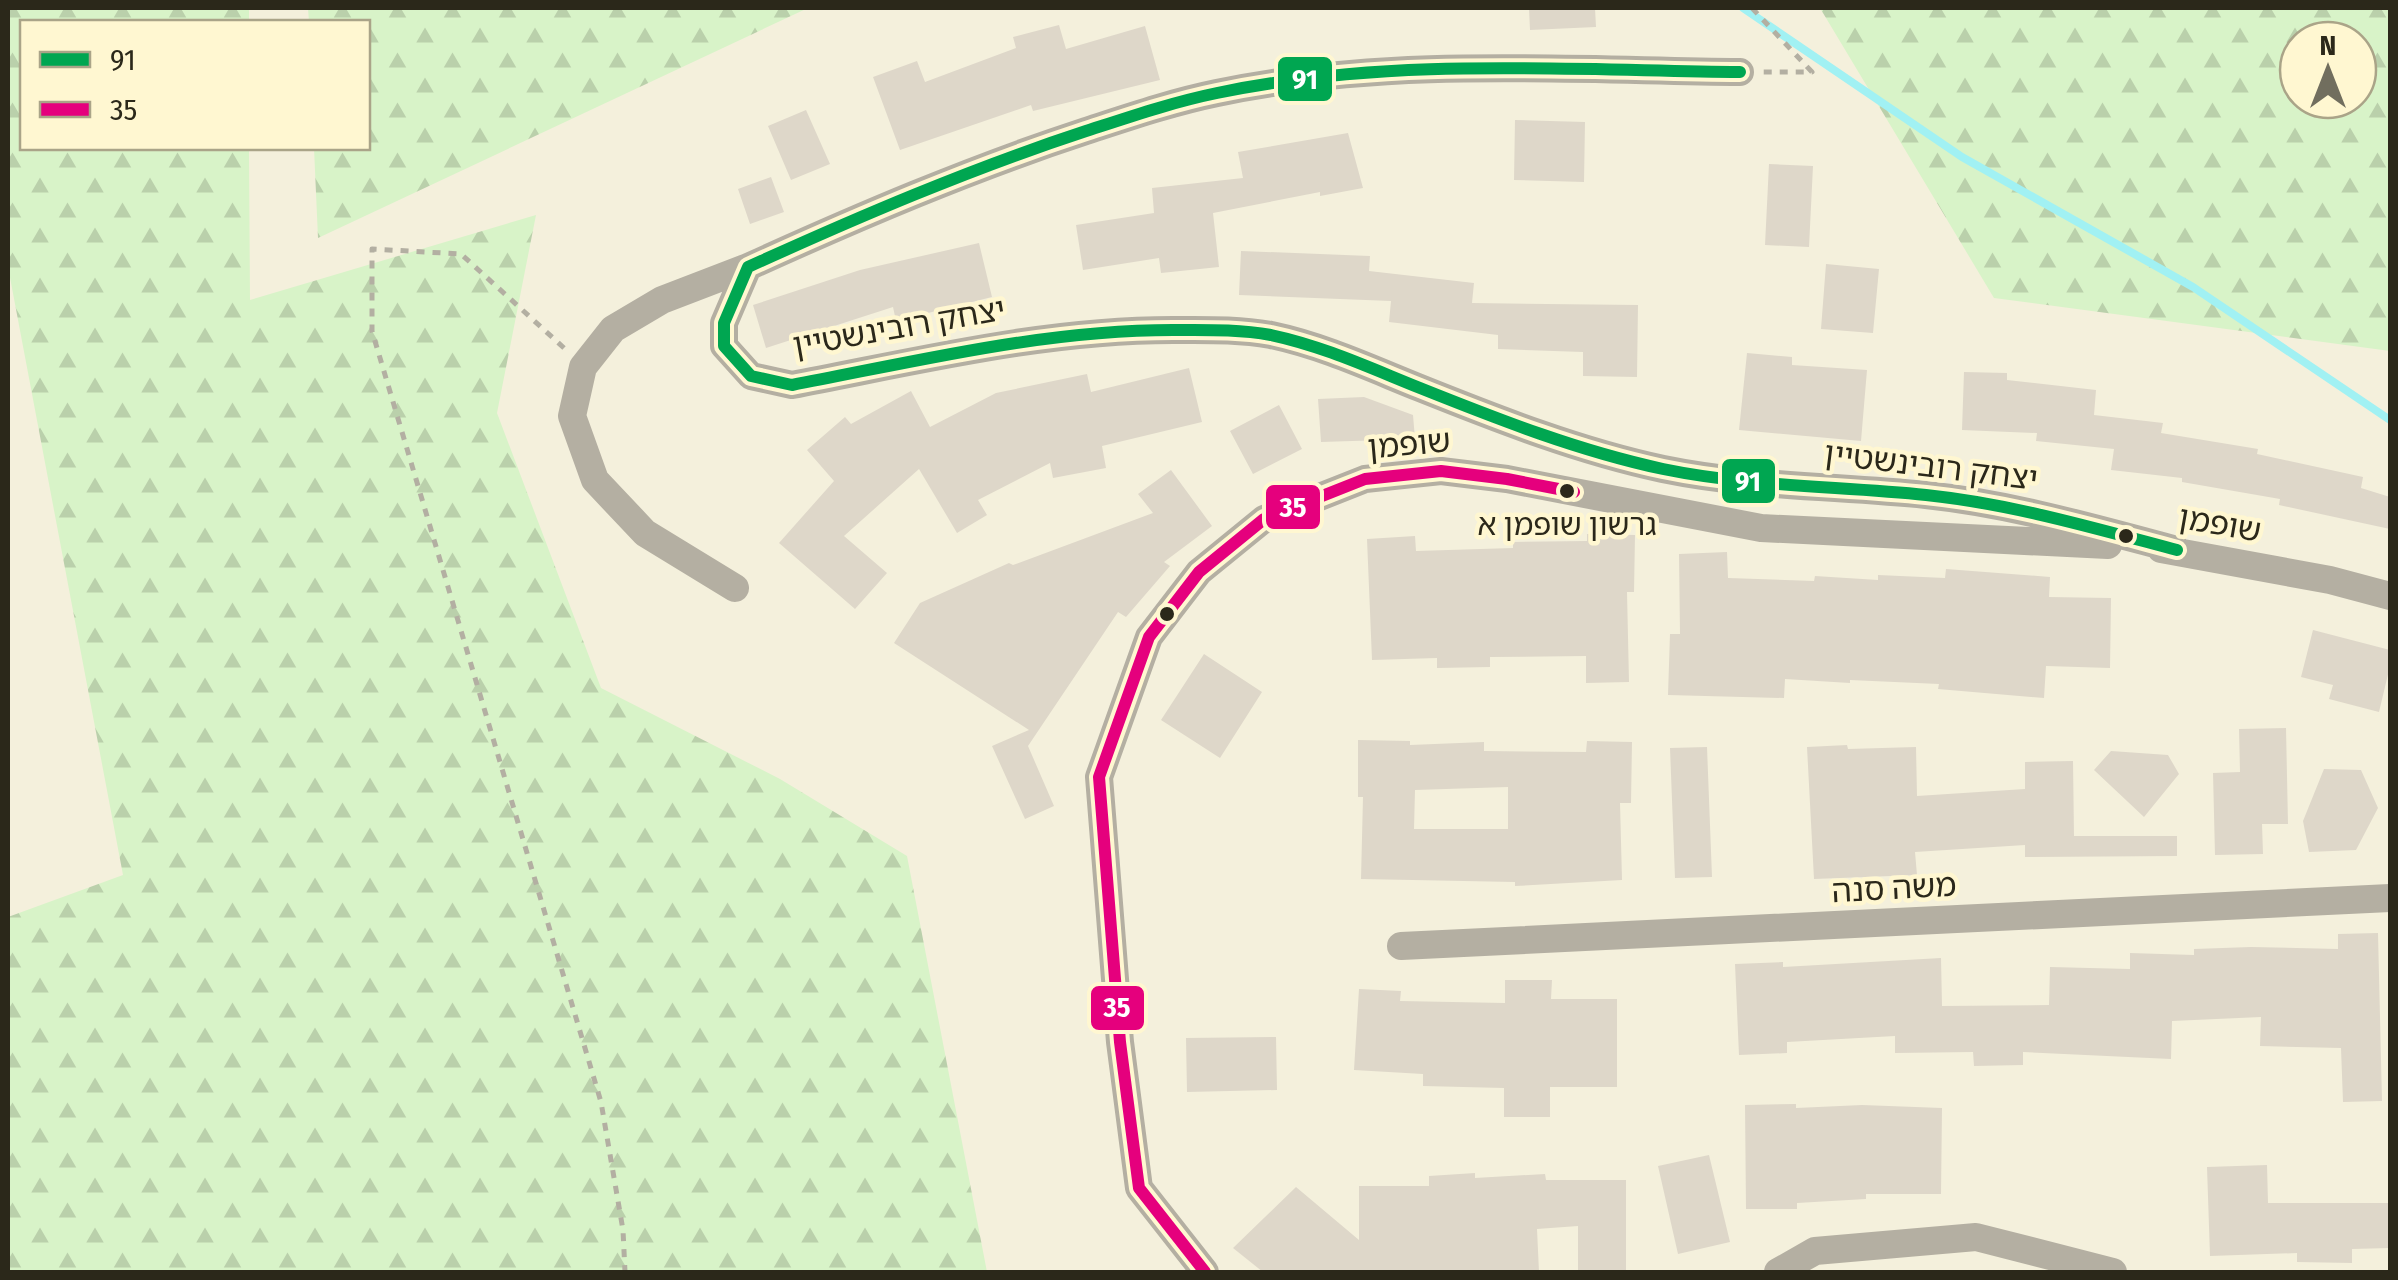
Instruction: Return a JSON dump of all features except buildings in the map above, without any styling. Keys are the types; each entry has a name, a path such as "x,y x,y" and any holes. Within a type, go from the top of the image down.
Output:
{"street":[{"path":"736,588 645,533 595,480 572,416 584,367 613,329 662,300 748,268 844,223 1017,154 1218,93 1323,77 1428,68 1740,72"},
{"name":"יצחק רובינשטיין","path":"748,268 724,323 724,346 751,376 792,385 1056,335 1124,330 1230,330 1332,351 1492,417 1589,451 1666,469 1750,482 1928,495 2015,507 2177,550"},
{"name":"שופמן","path":"1205,1272 1138,1188 1120,1042 1098,777 1149,636 1199,572 1264,519 1366,480 1441,471 1507,478 1762,528 2032,539 2177,550 2390,596"},
{"path":"2015,507 2028,524 2032,539"},
{"name":"משה סנה","path":"1401,946 2390,898"},
{"path":"1778,1272 1815,1251 1976,1237 2112,1272"}],"path":[{"path":"1740,72 1812,72 1752,8"},
{"path":"568,352 461,254 372,249 372,331 601,1102 623,1230 625,1272"}],"green space":[{"path":"8,8 249,8 249,20 20,20 20,150 249,150 250,300 536,215 497,413 601,688 780,779 907,856 987,1272 8,1272 8,917 123,875 8,267"},
{"path":"308,8 808,8 318,238 314,150 370,150 370,20 309,20"},
{"path":"1820,8 2390,8 2390,351 1994,298"}],"waterway":[{"path":"1743,8 1962,157 2193,287 2390,420"}],"transit line":[{"name":"91","path":"1740,72 1412,70 1282,82 1184,101 1000,161 748,267 724,323 724,346 751,376 792,385 981,348 1077,335 1173,330 1259,333 1328,351 1510,423 1632,462 1729,479 1990,504 2177,550"},
{"name":"35","path":"1205,1272 1139,1188 1120,1042 1099,777 1149,637 1199,572 1264,519 1365,479 1441,471 1574,492"}],"place":[{"name":"גרשון שופמן א","path":"1567,491"}]}
